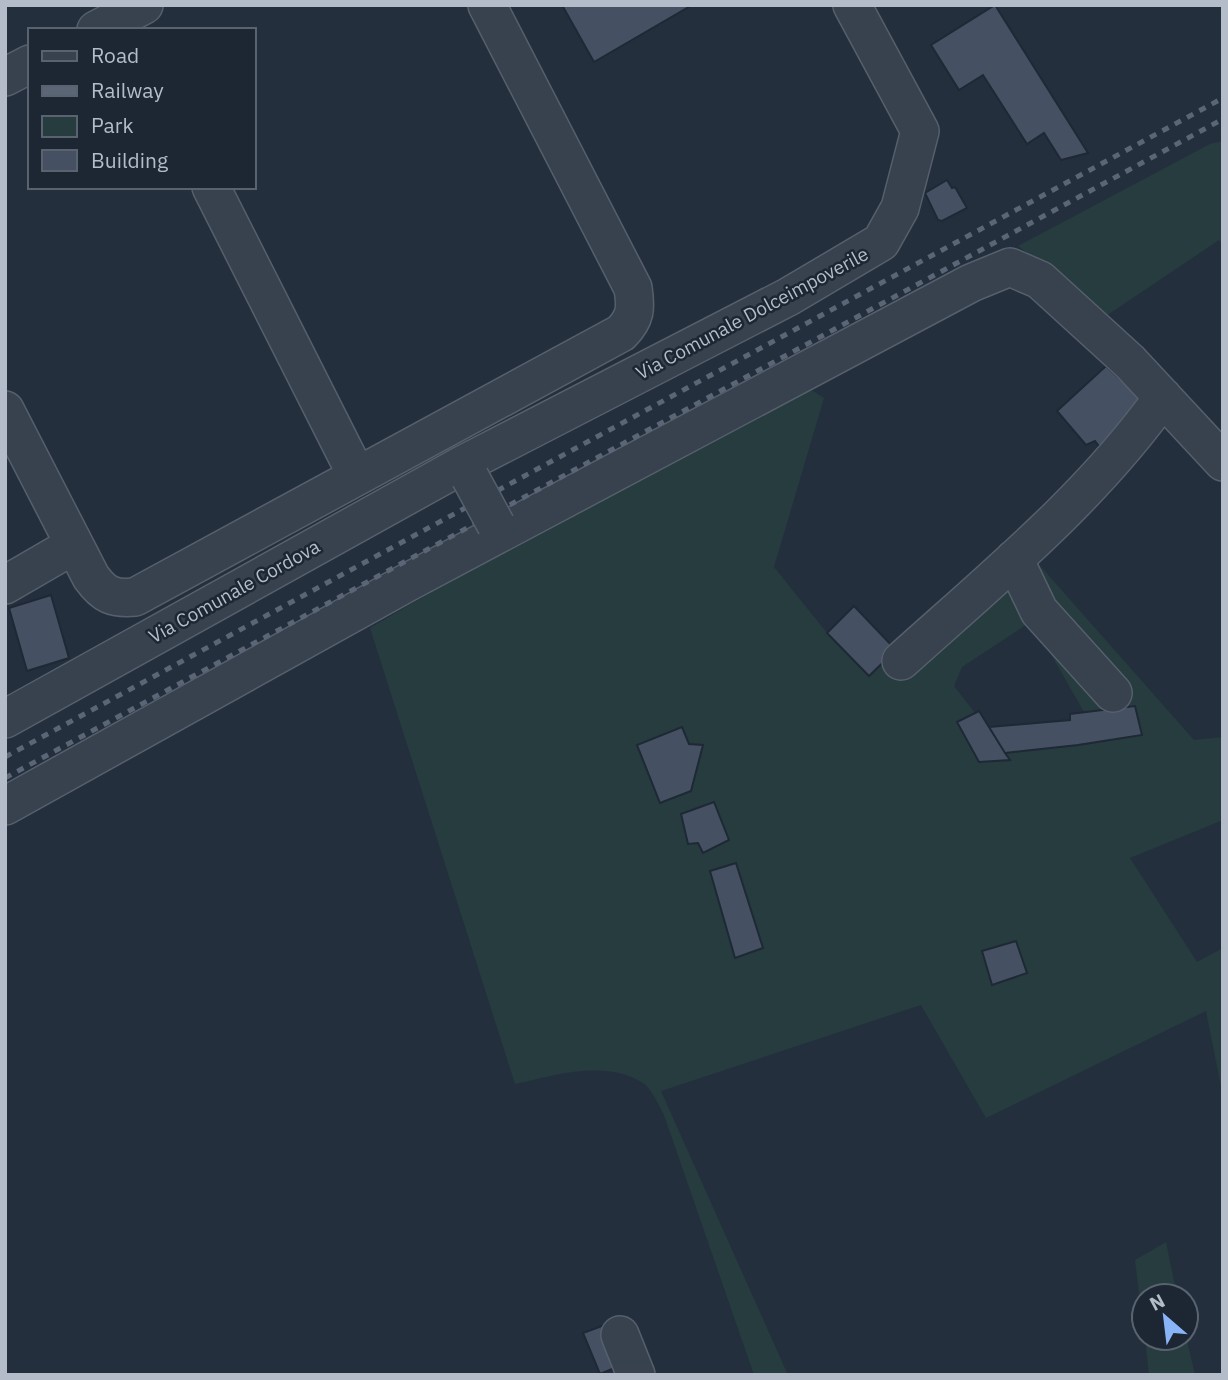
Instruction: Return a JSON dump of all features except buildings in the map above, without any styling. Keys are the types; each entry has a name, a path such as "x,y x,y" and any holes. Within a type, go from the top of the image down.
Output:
{"street":[{"path":"5,410 74,545 103,593 118,599 135,597 621,332 633,321 636,306 633,288 487,5"},
{"name":"Via Comunale Dolceimpoverile","path":"467,471 788,297 881,242 901,208 920,131 852,5"},
{"path":"5,77 28,65"},
{"path":"212,189 357,476"},
{"path":"5,806 499,529 971,283 1010,267 1040,280 1163,397 1223,462"},
{"path":"901,661 1079,496 1140,429 1163,397"},
{"path":"467,471 499,529"},
{"name":"Via Comunale Cordova","path":"5,719 467,471"},
{"path":"5,585 74,545"},
{"path":"1014,559 1039,611 1113,693"},
{"path":"620,1335 636,1375"}],"green space":[{"path":"1223,141 1223,246 1219,240 1106,316 1018,246 1210,144"},
{"path":"805,386 824,398 774,567 827,633 869,676 1020,543 1194,740 1223,737 1223,820 1130,858 1197,962 1223,948 1223,1096 1206,1011 986,1118 921,1005 661,1091 788,1375 754,1375 664,1115 649,1089 629,1076 597,1070 563,1073 515,1084 370,628 479,564","holes":["1032,621 1084,712 1135,706 1142,735 1005,753 1010,760 979,762 957,723 975,713 954,686 962,667"]},
{"path":"1166,1242 1174,1282 1138,1282 1135,1260"},
{"path":"1147,1352 1190,1352 1195,1375 1149,1375"}],"railway":[{"path":"5,757 1223,98"},
{"path":"5,778 1223,119"}]}
